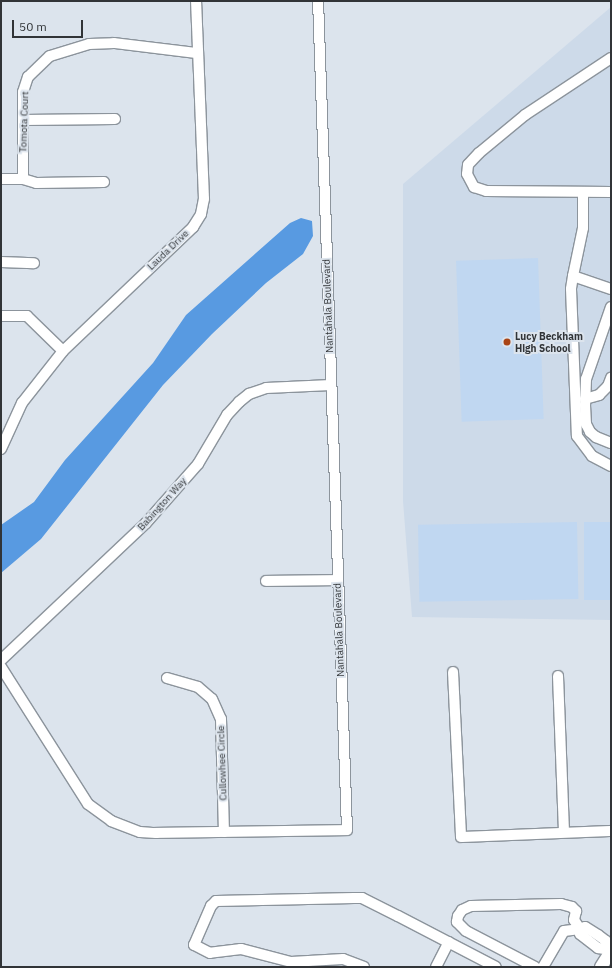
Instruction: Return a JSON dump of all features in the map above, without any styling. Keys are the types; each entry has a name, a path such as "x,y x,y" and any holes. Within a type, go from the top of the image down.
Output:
{"main road":[{"path":"601,967 610,950"}],"street":[{"name":"Lauda Drive","path":"1,449 22,403 64,352 193,226 201,214 204,199 196,1"},
{"name":"Nantahala Boulevard","path":"1,667 88,804 99,813 140,832 347,830 318,1"},
{"name":"Tomota Court","path":"23,179 24,92 28,77 39,65 56,54 89,44 114,43 197,52"},
{"path":"611,58 525,115 479,153 468,165 469,180 474,187 486,191 611,192"},
{"path":"23,120 116,119"},
{"path":"1,178 23,179 36,182 104,182"},
{"path":"583,192 583,228 571,289 577,436 592,456 611,466"},
{"path":"1,262 34,262"},
{"path":"573,276 611,289"},
{"path":"611,307 586,379 585,399 588,428 596,437 611,443"},
{"path":"1,316 27,316 64,352"},
{"path":"585,399 599,395 608,386 611,378"},
{"name":"Babington Way","path":"1,660 146,523 198,464 227,415 239,402 250,394 266,388 331,385"},
{"path":"266,580 338,580"},
{"path":"453,672 461,837 611,831"},
{"path":"558,676 564,832"},
{"name":"Cullowhee Circle","path":"167,678 198,687 212,699 221,719 224,832"},
{"path":"364,967 343,959 276,963 241,949 210,953 194,945 211,906 216,901 343,897 362,898 496,967"},
{"path":"535,967 466,930 457,922 458,916 471,906 561,904 576,911 574,920 580,929"},
{"path":"543,967 564,931 585,927 606,941 610,950"},
{"path":"436,967 449,942"}],"shaded area":[{"name":"Lucy Beckham High School","path":"611,7 611,620 412,617 403,501 403,184"},
{"path":"538,258 544,419 462,422 456,261"},
{"path":"577,522 578,599 419,602 418,525"},
{"path":"584,522 611,522 611,600 584,600"}],"water":[{"path":"301,218 312,221 313,236 303,254 266,283 212,334 163,385 41,539 1,573 1,525 34,502 65,460 153,363 186,315 290,223"}],"place":[{"name":"Lucy Beckham High School","path":"507,342"}]}
